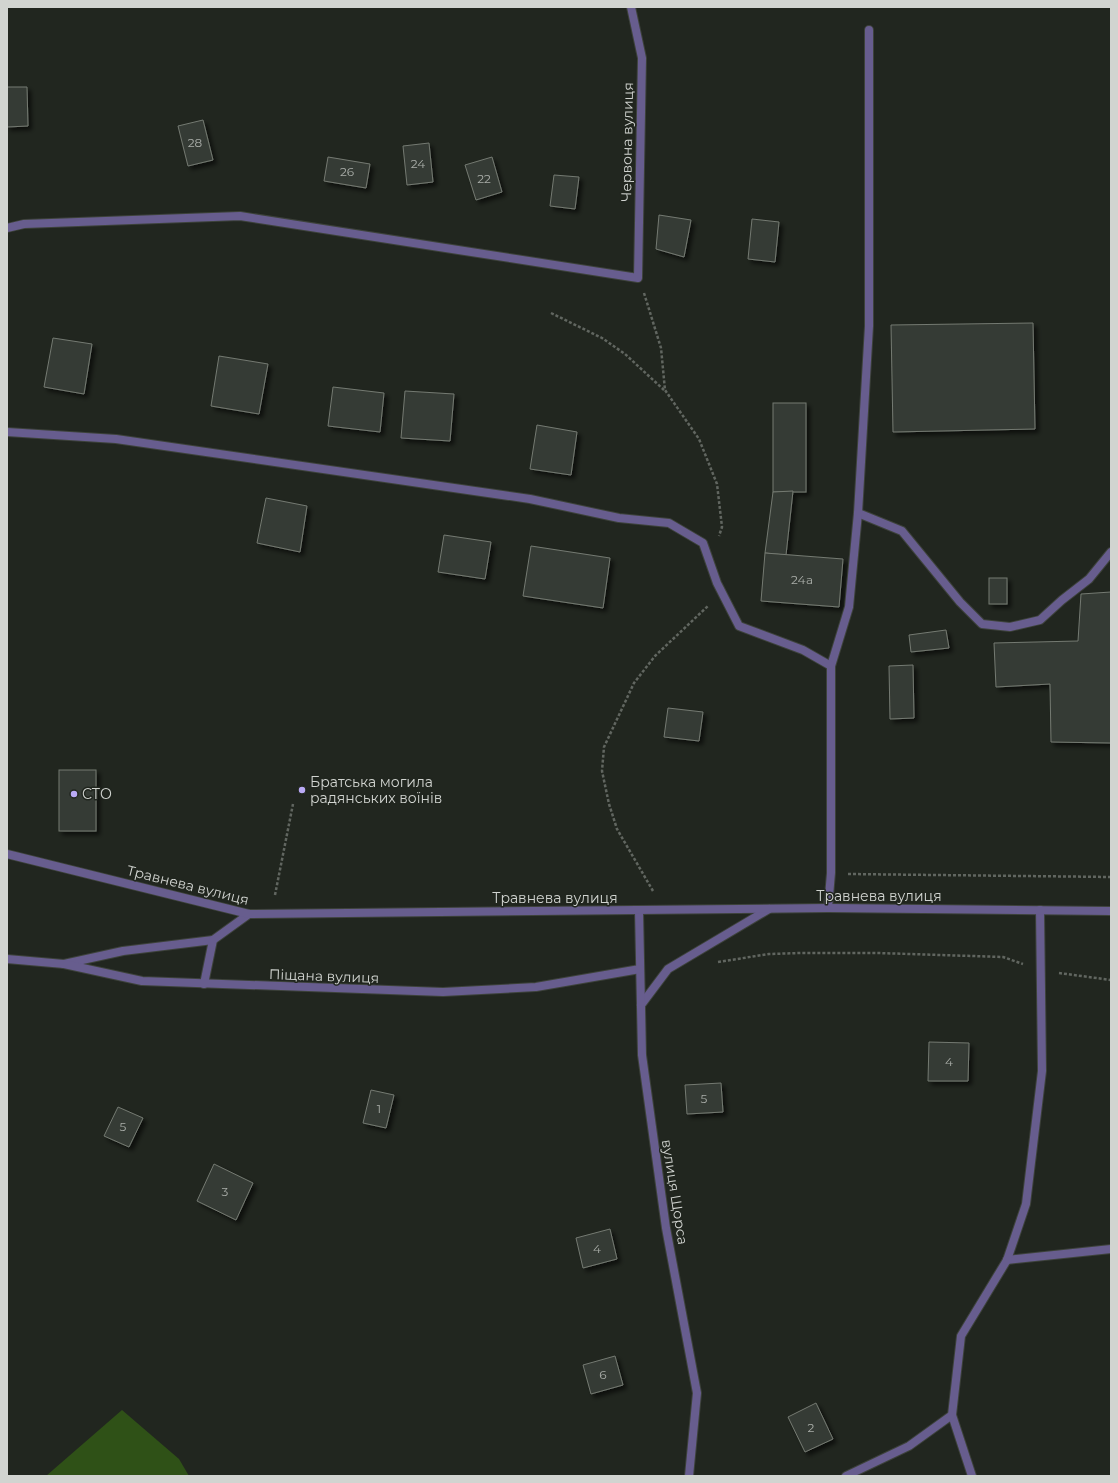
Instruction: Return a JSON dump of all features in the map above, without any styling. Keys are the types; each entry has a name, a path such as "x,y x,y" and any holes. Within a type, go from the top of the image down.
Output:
{"street":[{"name":"Червона вулиця","path":"631,7 642,58 638,278"},
{"path":"828,908 831,873 831,666 849,607 858,513 869,326 869,30"},
{"path":"7,228 24,224 240,216 638,278"},
{"path":"7,432 116,439 530,499 619,518 669,523 703,544 717,583 739,626 803,650 831,666"},
{"path":"858,513 902,531 960,602 982,624 1010,627 1040,620 1062,600 1089,579 1111,552"},
{"name":"Травнева вулиця","path":"7,854 249,914 828,908 1111,911"},
{"path":"641,1004 668,969 769,909"},
{"name":"вулиця Щорса","path":"639,910 642,1055 666,1228 697,1393 688,1476"},
{"path":"972,1476 952,1415 961,1336 1007,1260 1026,1204 1042,1071 1040,910"},
{"path":"64,964 123,951 213,940 249,914"},
{"path":"204,984 213,940"},
{"name":"Піщана вулиця","path":"7,959 64,964 142,981 443,992 536,987 640,969"},
{"path":"1007,1260 1111,1249"},
{"path":"846,1476 909,1446 952,1415"}],"path":[{"path":"638,278 661,348 665,390"},
{"path":"551,313 602,338 625,354 665,390 699,439 718,484 722,527 711,566"},
{"path":"665,910 643,877 634,856 617,829 609,804 602,771 604,747 634,683 655,656 711,603 717,583"},
{"path":"275,895 293,804"},
{"path":"831,873 1111,877"},
{"path":"711,963 769,954 945,954 1004,957 1040,970 1111,980"}],"green space":[{"path":"122,1410 179,1459 189,1476 46,1476"}],"building":[{"path":"7,87 27,87 28,126 7,127"},
{"path":"203,120 213,160 188,166 178,126"},
{"path":"429,143 433,182 407,185 403,146"},
{"path":"328,157 370,164 366,188 324,181"},
{"path":"492,157 502,192 476,200 465,165"},
{"path":"554,175 579,177 575,209 550,206"},
{"path":"659,215 691,220 684,257 656,249"},
{"path":"752,219 779,222 775,262 748,259"},
{"path":"1033,323 1035,429 893,432 891,325"},
{"path":"53,338 92,344 84,394 44,387"},
{"path":"219,356 268,364 259,414 211,406"},
{"path":"333,387 384,393 380,432 328,426"},
{"path":"405,391 454,394 450,441 401,438"},
{"path":"773,403 806,403 806,492 773,492"},
{"path":"537,425 577,432 571,475 530,469"},
{"path":"793,491 786,555 765,553 773,492"},
{"path":"266,498 307,506 300,552 257,543"},
{"path":"444,535 491,542 485,579 438,572"},
{"path":"531,546 610,558 603,608 523,596"},
{"path":"765,553 843,559 839,607 761,601"},
{"path":"989,578 1007,578 1007,604 989,604"},
{"path":"1111,592 1111,743 1051,742 1050,684 996,687 994,643 1078,641 1081,594"},
{"path":"946,630 949,648 911,652 909,635"},
{"path":"913,665 914,718 890,719 889,666"},
{"path":"668,708 703,712 699,741 664,737"},
{"path":"59,770 96,770 96,831 59,831"},
{"path":"929,1042 969,1043 968,1081 928,1081"},
{"path":"721,1083 723,1112 687,1114 685,1085"},
{"path":"371,1090 394,1095 386,1128 363,1123"},
{"path":"118,1107 143,1118 129,1147 104,1136"},
{"path":"214,1164 253,1183 236,1220 197,1201"},
{"path":"610,1229 617,1259 583,1268 576,1238"},
{"path":"615,1356 623,1385 591,1394 583,1365"},
{"path":"816,1403 833,1439 805,1452 788,1417"}],"place":[{"name":"Братська могила радянських воїнів","path":"302,790"},
{"name":"СТО","path":"74,794"}]}
